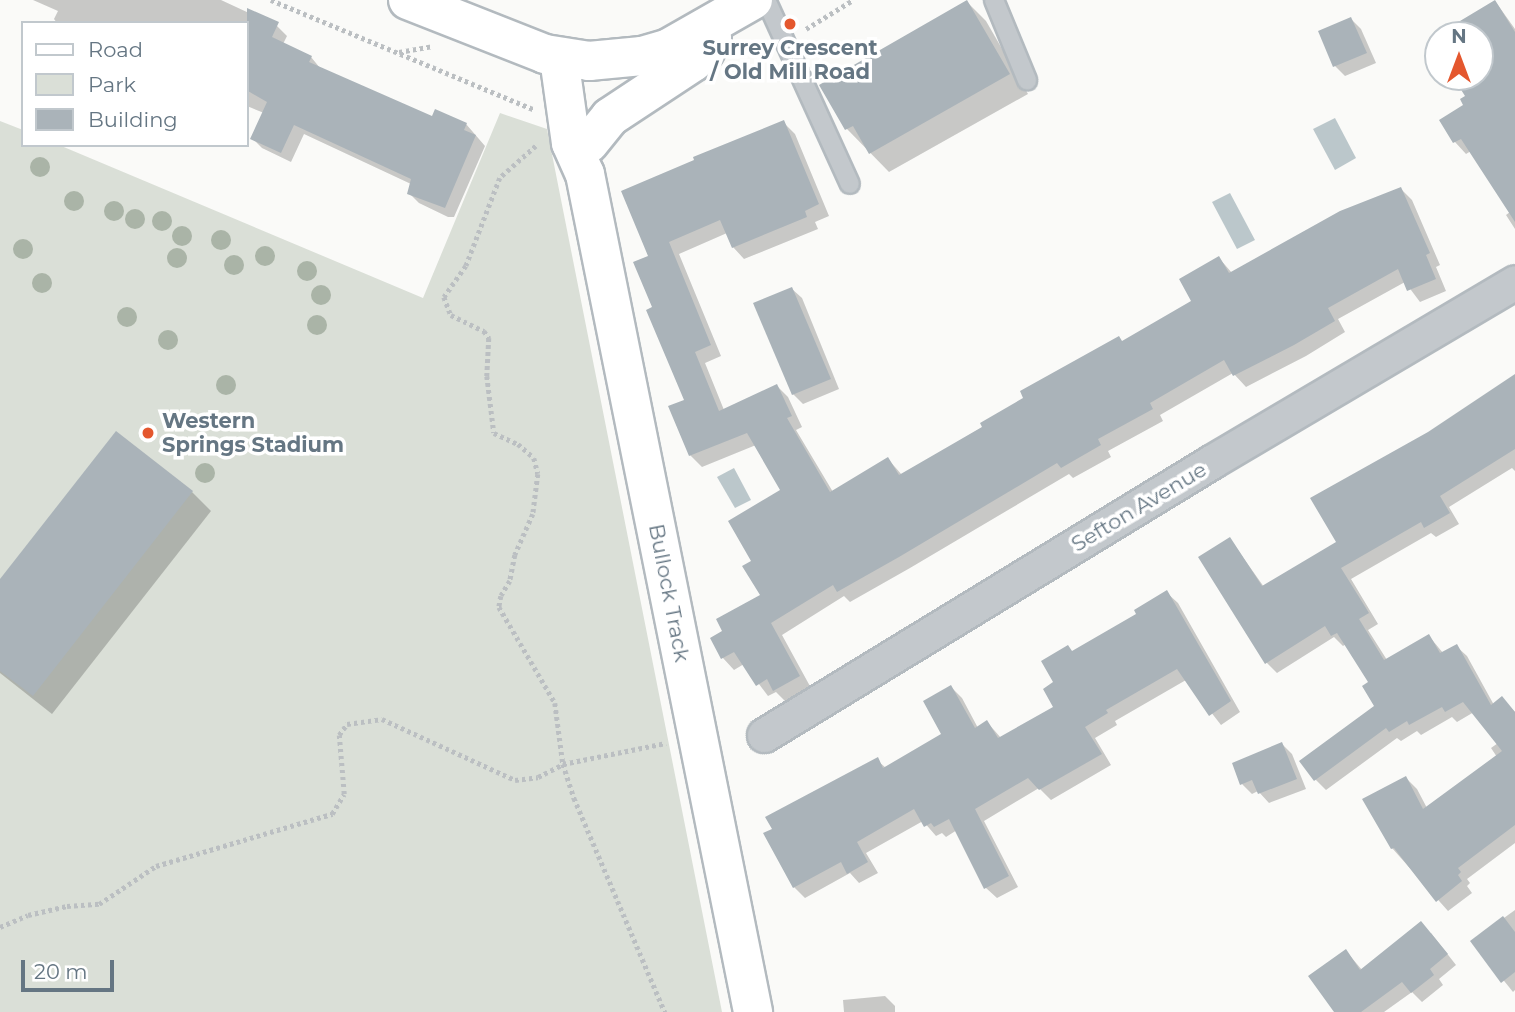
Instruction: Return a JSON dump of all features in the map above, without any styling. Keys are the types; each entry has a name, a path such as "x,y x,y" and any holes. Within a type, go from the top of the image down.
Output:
{"main road":[{"path":"408,0 492,35 574,60 642,56 667,49 738,9"},
{"path":"572,143 705,51 738,9"},
{"name":"Bullock Track","path":"574,60 572,143 753,1012"}],"street":[{"name":"Sefton Avenue","path":"764,735 1211,462 1515,282"}],"lane":[{"path":"766,0 850,184"},
{"path":"993,0 1027,80"}],"path":[{"path":"271,0 526,107 572,143 500,178 466,266 447,289 444,297 451,315 484,331 489,338 487,376 494,433 518,444 534,458 538,474 535,502 499,607 555,703 563,764 574,798 665,1012"},
{"path":"785,41 853,0"},
{"path":"0,927 28,915 67,906 99,904 156,866 332,814 344,794 337,742 347,724 382,719 515,780 538,777 563,764 652,746"}],"green space":[{"path":"500,113 547,129 722,1012 0,1012 0,121 21,129 21,147 64,147 423,298"}],"shaded area":[{"path":"1335,118 1356,158 1335,170 1313,129"},
{"path":"1230,193 1255,240 1237,249 1212,202"},
{"path":"734,468 751,500 735,508 717,477"}],"building":[{"path":"967,0 1010,74 869,154 853,126 845,130 819,85"},
{"path":"1495,0 1515,32 1515,222 1461,139 1453,143 1439,120 1463,105 1460,99 1465,96 1462,91 1494,91 1494,21 1460,21"},
{"path":"247,8 279,22 272,37 312,56 309,62 432,116 435,109 467,123 464,130 476,135 445,208 407,194 411,179 294,125 281,153 250,139 267,102 248,91"},
{"path":"1351,17 1367,53 1333,67 1318,31"},
{"path":"784,120 819,204 805,211 807,217 732,248 720,220 669,242 711,345 695,352 719,411 777,384 792,416 787,418 830,492 888,457 899,475 982,427 980,423 1023,398 1020,391 1119,336 1122,341 1191,301 1179,279 1219,256 1229,273 1340,211 1401,187 1430,253 1426,255 1436,279 1407,291 1398,269 1328,308 1335,321 1294,345 1233,376 1224,360 1150,403 1153,409 1098,439 1101,445 1061,468 1057,463 837,592 833,585 771,623 800,676 773,691 767,679 756,686 734,652 721,659 710,638 722,631 716,619 760,595 742,566 751,561 728,521 780,490 747,433 689,456 668,406 684,400 646,310 652,307 633,262 648,256 621,191 694,160 693,157"},
{"path":"792,287 831,379 792,395 753,303"},
{"path":"1515,374 1515,449 1440,496 1450,513 1424,528 1421,522 1341,568 1369,613 1359,619 1384,660 1429,634 1440,653 1457,644 1491,705 1502,696 1515,712 1515,825 1458,868 1462,881 1436,902 1394,848 1391,849 1362,799 1406,776 1423,809 1502,751 1463,702 1445,712 1442,707 1409,725 1407,721 1389,732 1386,728 1314,781 1299,761 1374,706 1362,686 1368,682 1337,633 1331,636 1325,626 1265,664 1198,557 1230,537 1262,586 1336,542 1310,498 1428,432"},
{"path":"116,431 193,491 33,696 0,671 0,579"},
{"path":"1167,590 1231,701 1209,716 1177,669 1106,710 1108,713 1085,727 1102,754 1039,790 1028,778 975,809 1009,876 984,889 949,819 934,827 931,823 924,827 914,809 857,842 868,862 847,874 841,862 793,888 763,833 772,829 765,817 878,757 883,768 941,734 923,701 951,685 975,728 987,720 998,738 1053,707 1043,689 1053,682 1041,661 1068,645 1072,651 1136,614 1134,610"},
{"path":"1282,742 1297,779 1258,794 1252,780 1240,785 1232,763"},
{"path":"1503,916 1515,932 1515,972 1501,983 1470,941"},
{"path":"1421,921 1448,954 1430,969 1434,975 1411,993 1402,982 1361,1012 1334,1012 1308,976 1346,949 1360,970"}],"place":[{"name":"Surrey Crescent / Old Mill Road","path":"790,24"},
{"name":"Western Springs Stadium","path":"148,433"}]}
